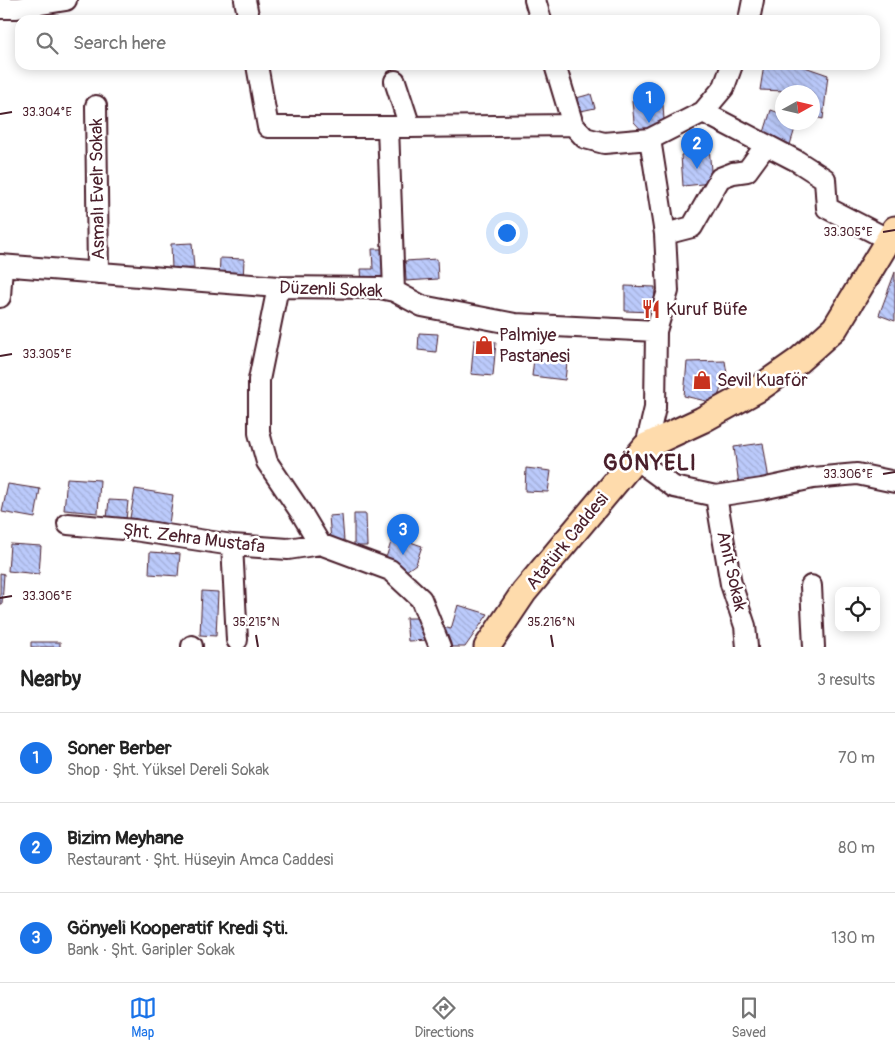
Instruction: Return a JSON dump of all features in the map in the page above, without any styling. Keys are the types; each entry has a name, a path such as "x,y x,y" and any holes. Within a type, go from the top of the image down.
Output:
{"main road":[{"name":"Atatürk Caddesi","path":"487,647 524,592 576,532 640,452 758,389 798,361 835,328 893,237"}],"street":[{"path":"0,8 16,8 66,0"},
{"path":"245,0 248,15"},
{"path":"534,0 539,15"},
{"path":"750,15 753,0"},
{"path":"258,70 268,127 573,125"},
{"path":"556,70 573,125 585,138 604,143 650,139 703,112 724,87 730,70"},
{"path":"395,81 410,127"},
{"name":"Asmalı Evelr Sokak","path":"96,106 98,273"},
{"path":"703,112 797,161 826,179 827,208 893,237"},
{"path":"388,127 394,291"},
{"path":"650,139 665,234 668,291 656,331 655,408 640,452 674,487 716,496 762,489 813,478 857,474 895,482"},
{"path":"665,234 692,227 720,178 733,173 747,171 766,145"},
{"path":"0,297 1,265"},
{"name":"Düzenli Sokak","path":"1,265 278,287 380,288 394,291 422,306 515,324 656,331"},
{"path":"278,287 259,380 259,432 267,462 320,544 390,570 421,598 440,647"},
{"name":"Anıt Sokak","path":"716,496 730,584 745,626 747,647"},
{"name":"Şht. Zehra Mustafa","path":"68,524 134,530 232,545 288,550 320,544"},
{"path":"232,545 237,640"},
{"path":"811,586 814,647"}],"building":[{"path":"763,70 814,70 828,75 823,119 820,118 820,85 775,85 775,91 760,90"},
{"path":"591,94 595,108 576,112 573,99"},
{"path":"657,99 658,106 663,105 664,120 648,137 634,122 632,101"},
{"path":"771,110 775,111 775,130 795,130 789,148 762,139"},
{"path":"709,146 712,183 683,186 681,155"},
{"path":"192,243 194,268 172,269 171,244"},
{"path":"372,249 384,249 385,283 362,284 361,269 373,269"},
{"path":"220,258 244,259 243,281 219,280"},
{"path":"437,259 438,279 406,281 405,261"},
{"path":"895,272 895,321 879,315"},
{"path":"625,286 655,287 654,312 625,311"},
{"path":"419,333 438,334 436,352 418,350"},
{"path":"474,340 496,342 493,376 471,374"},
{"path":"535,350 568,354 565,380 532,376"},
{"path":"725,361 727,374 715,403 684,396 687,362"},
{"path":"763,443 769,480 739,485 734,447"},
{"path":"526,468 551,471 548,492 525,491"},
{"path":"67,478 100,480 98,513 64,510"},
{"path":"8,484 40,489 35,518 2,512"},
{"path":"135,489 173,495 169,524 130,518"},
{"path":"109,500 128,501 126,520 107,518"},
{"path":"354,514 366,514 367,546 354,546"},
{"path":"342,515 344,541 331,541 329,516"},
{"path":"393,536 422,546 416,564 406,571 384,564"},
{"path":"10,544 41,546 39,574 8,571"},
{"path":"150,552 180,554 178,576 149,574"},
{"path":"0,573 4,574 2,604 0,604"},
{"path":"202,591 218,592 216,636 200,635"},
{"path":"458,605 488,614 465,647 443,647 439,626 451,629"},
{"path":"406,618 421,618 431,640 408,641"},
{"path":"31,642 60,642 60,647 31,647"}],"place":[{"name":"Soner Berber","path":"649,123"},
{"name":"Bizim Meyhane","path":"697,169"},
{"name":"Kuruf Büfe","path":"651,309"},
{"name":"Palmiye Pastanesi","path":"484,345"},
{"name":"Sevil Kuaför","path":"702,380"},
{"name":"Gönyeli Kooperatif Kredi Şti.","path":"403,555"}],"district":[{"name":"GÖNYELI","path":"650,462"}]}
